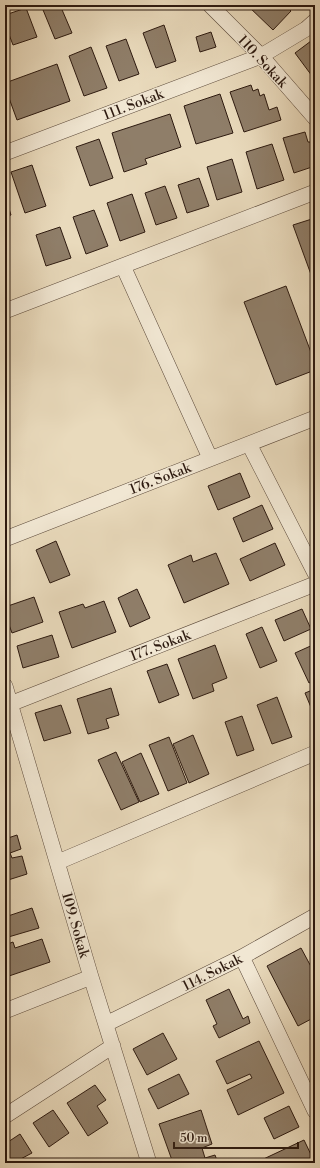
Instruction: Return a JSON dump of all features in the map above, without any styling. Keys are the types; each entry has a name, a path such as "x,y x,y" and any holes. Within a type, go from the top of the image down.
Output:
{"street":[{"name":"110. Sokak","path":"210,5 261,56 315,118"},
{"name":"111. Sokak","path":"5,153 261,56 306,29 315,21"},
{"path":"5,311 315,192"},
{"path":"123,266 210,458"},
{"name":"176. Sokak","path":"5,539 210,458 314,419"},
{"path":"249,444 315,573"},
{"name":"177. Sokak","path":"8,704 315,584"},
{"name":"109. Sokak","path":"5,686 8,704 58,862 91,977 149,1163"},
{"path":"58,862 315,753"},
{"name":"114. Sokak","path":"106,1024 242,957 315,916"},
{"path":"242,957 315,1112"},
{"path":"5,1011 91,977"},
{"path":"5,1116 113,1046"}],"building":[{"path":"41,5 60,5 72,33 55,39"},
{"path":"247,5 285,5 291,11 273,30"},
{"path":"26,8 37,37 13,45 5,24 5,15"},
{"path":"164,25 176,61 156,68 143,33"},
{"path":"211,32 216,47 200,52 196,37"},
{"path":"315,38 315,80 295,53"},
{"path":"126,39 139,74 119,81 106,46"},
{"path":"91,47 107,88 84,96 69,56"},
{"path":"57,64 70,101 17,120 5,87 5,83"},
{"path":"251,85 253,91 258,89 260,96 264,94 269,110 277,107 281,120 244,132 230,92"},
{"path":"220,94 233,133 196,144 184,106"},
{"path":"170,114 181,147 145,159 147,164 124,172 112,133"},
{"path":"305,132 308,142 310,142 312,148 314,147 315,149 315,166 294,173 283,138"},
{"path":"99,139 113,178 90,186 76,147"},
{"path":"272,144 284,180 257,189 246,152"},
{"path":"232,159 242,192 217,200 207,167"},
{"path":"32,165 46,206 25,213 11,172"},
{"path":"199,178 209,206 187,213 178,185"},
{"path":"165,186 177,218 156,225 145,193"},
{"path":"132,194 145,232 120,241 107,203"},
{"path":"5,196 11,215 5,217"},
{"path":"94,210 108,246 86,254 73,217"},
{"path":"315,218 315,279 313,280 293,225"},
{"path":"60,227 71,258 46,266 36,235"},
{"path":"286,286 315,363 315,370 276,385 244,302"},
{"path":"240,473 250,497 218,510 208,486"},
{"path":"262,505 273,529 243,542 233,518"},
{"path":"56,541 70,575 50,583 36,550"},
{"path":"275,543 285,565 250,581 240,559"},
{"path":"216,553 229,584 184,603 168,565 191,555 193,562"},
{"path":"137,589 150,618 130,627 118,598"},
{"path":"34,597 43,622 12,633 5,614 5,607"},
{"path":"104,601 116,632 72,648 59,612 83,604 85,608"},
{"path":"302,609 311,629 284,641 275,620"},
{"path":"262,627 277,661 260,668 246,634"},
{"path":"52,635 59,657 23,668 17,646"},
{"path":"315,644 315,680 309,683 295,653"},
{"path":"215,645 227,678 212,684 214,691 193,699 178,659"},
{"path":"167,664 179,695 159,703 147,671"},
{"path":"111,688 119,715 106,719 109,728 88,734 77,699"},
{"path":"315,689 315,717 305,693"},
{"path":"277,697 292,737 272,744 257,705"},
{"path":"61,705 71,733 44,741 35,713"},
{"path":"242,716 254,750 237,756 225,722"},
{"path":"193,735 209,774 189,783 173,744"},
{"path":"169,737 187,783 168,791 149,745"},
{"path":"116,752 139,802 121,810 98,760"},
{"path":"141,753 159,794 140,802 122,762"},
{"path":"17,835 21,849 10,853 12,858 22,856 27,874 5,881 5,839"},
{"path":"32,908 39,928 5,938 5,917"},
{"path":"42,939 50,962 9,976 5,964 5,945 13,942 15,948"},
{"path":"301,948 315,974 315,1017 298,1026 267,966"},
{"path":"229,989 243,1019 248,1016 250,1023 219,1038 213,1026 217,1024 206,1000"},
{"path":"163,1033 177,1059 147,1075 133,1049"},
{"path":"259,1041 284,1093 238,1115 227,1090 252,1078 250,1074 227,1084 216,1061"},
{"path":"179,1074 189,1094 158,1109 148,1089"},
{"path":"95,1085 106,1100 97,1106 108,1123 88,1136 67,1103"},
{"path":"289,1106 299,1127 274,1139 264,1118"},
{"path":"53,1110 69,1133 49,1147 33,1123"},
{"path":"201,1110 212,1144 202,1148 205,1158 215,1155 218,1163 173,1163 159,1124"},
{"path":"20,1134 32,1153 13,1163 5,1163 5,1144"},
{"path":"304,1140 315,1163 255,1163"}]}
